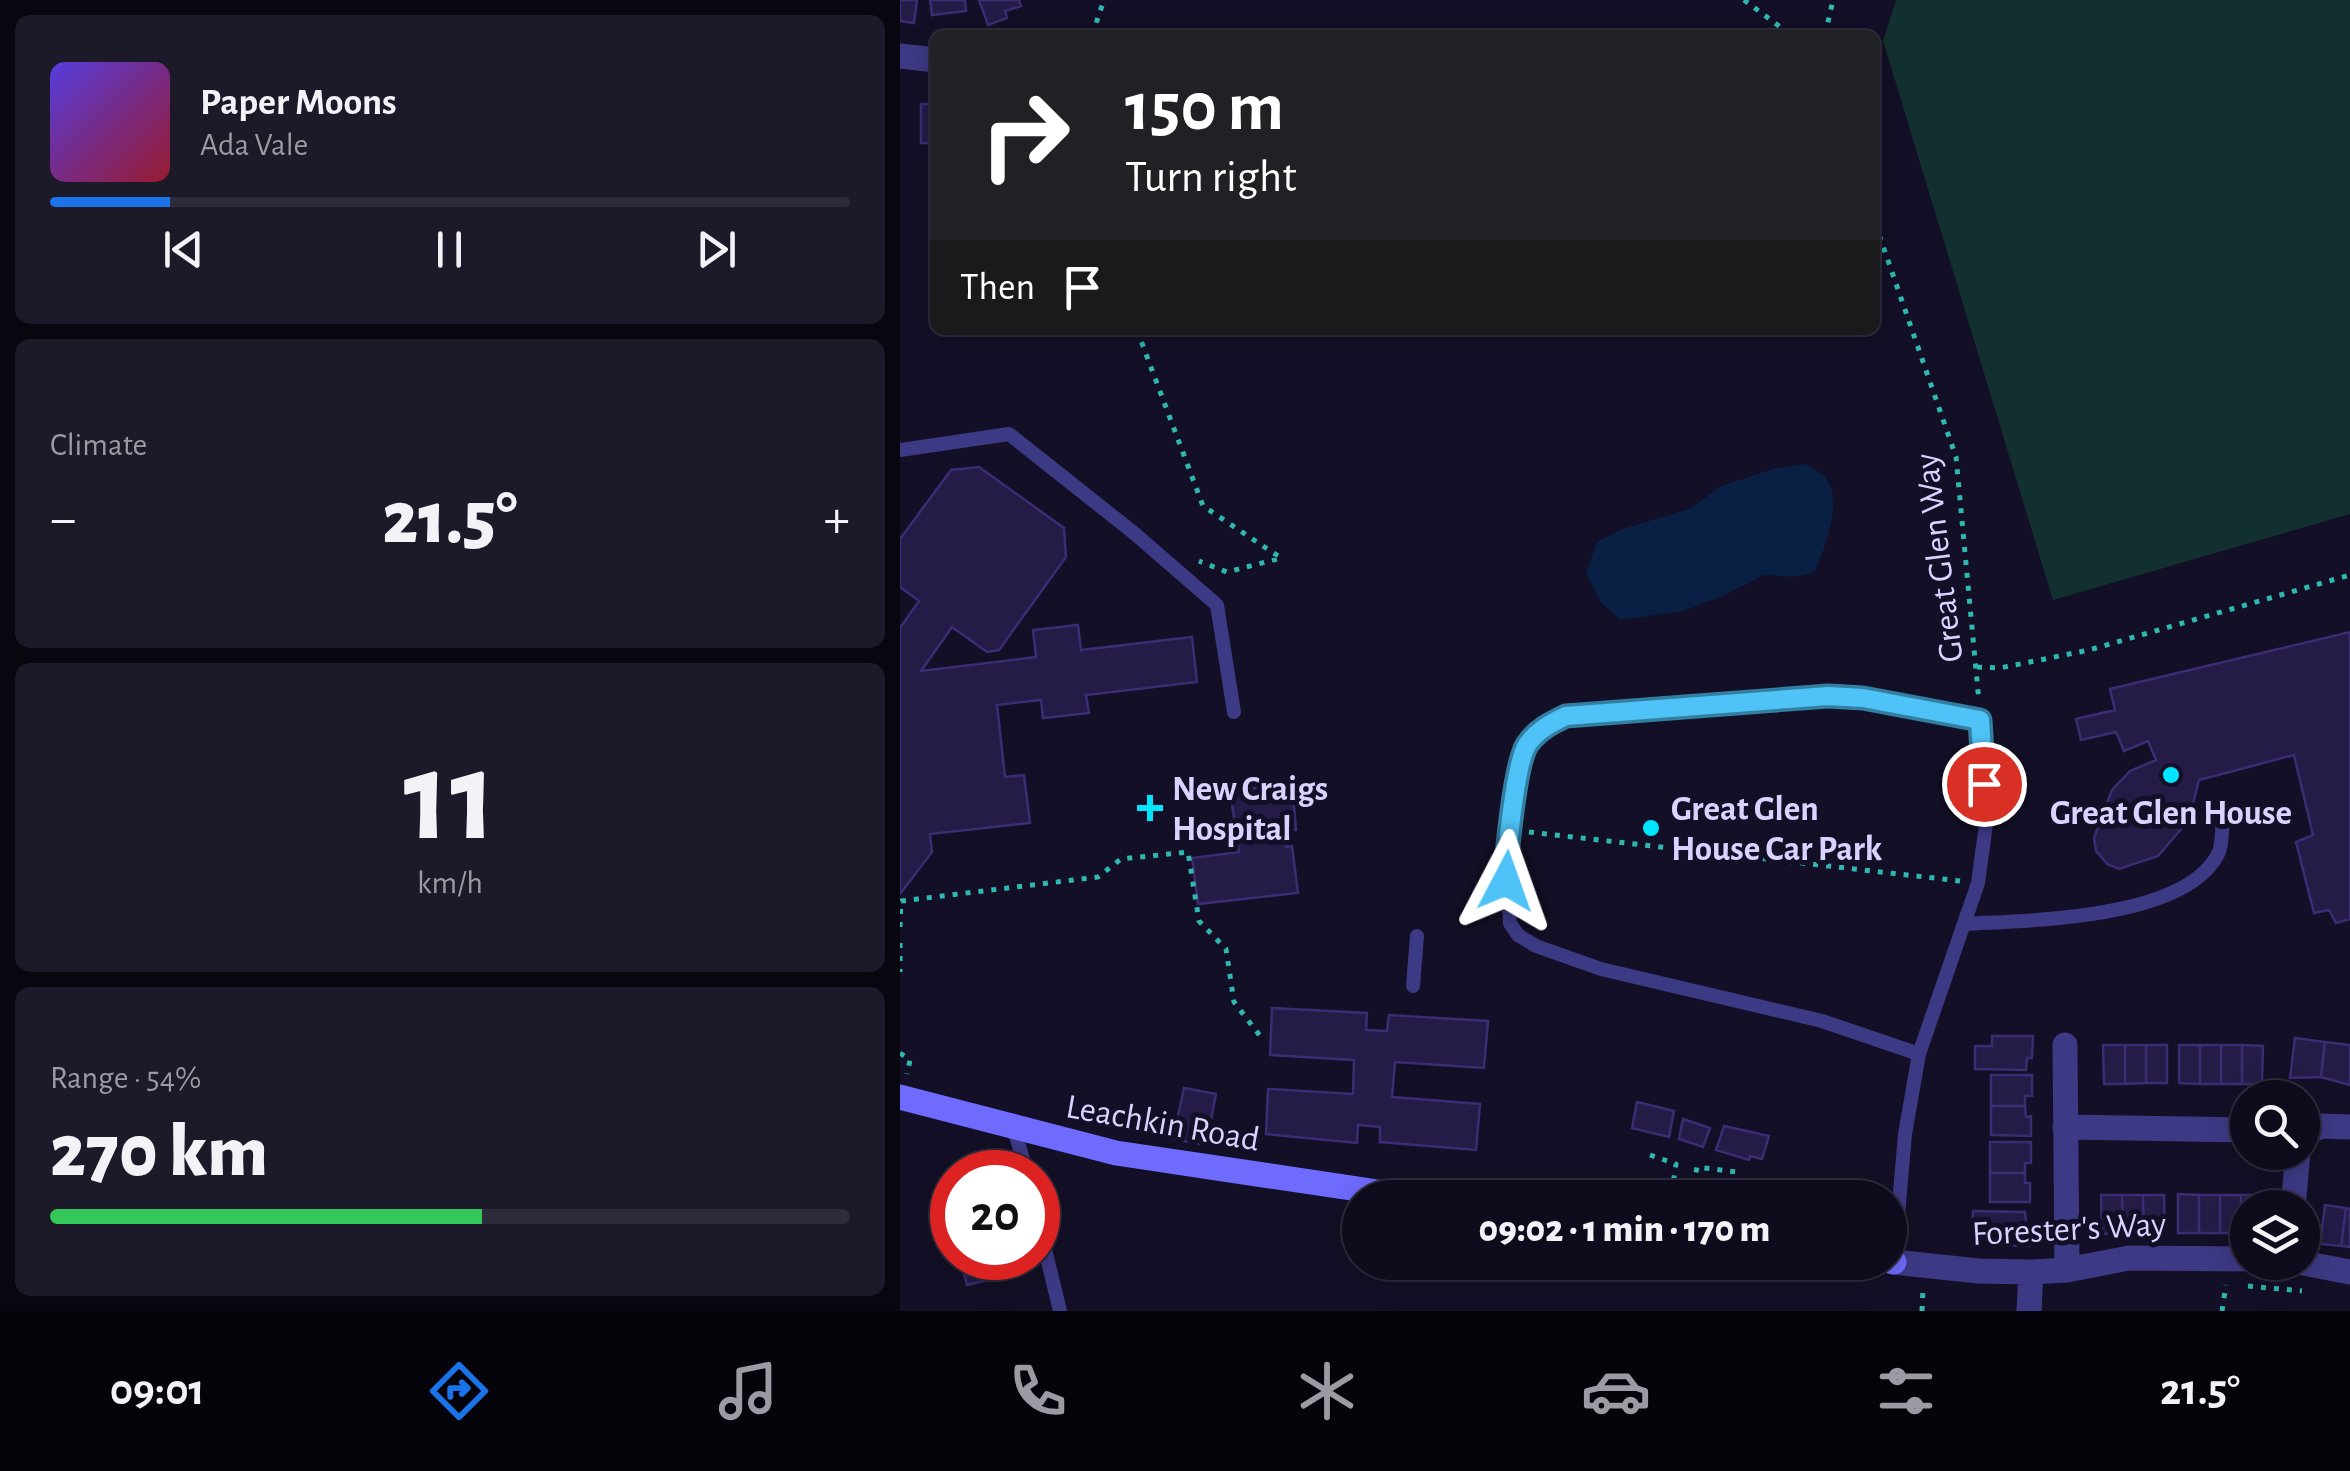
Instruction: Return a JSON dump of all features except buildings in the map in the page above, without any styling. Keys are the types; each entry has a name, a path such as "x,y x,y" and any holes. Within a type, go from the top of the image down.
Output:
{"street":[{"path":"900,56 930,59"},
{"path":"2065,1045 2067,1270"},
{"name":"Leachkin Road","path":"900,1097 1116,1154 1342,1187"},
{"path":"2065,1127 2230,1130"},
{"path":"2320,1127 2350,1128"},
{"name":"Forester's Way","path":"1907,1263 2031,1272 2067,1270 2130,1258 2230,1259"},
{"path":"2320,1266 2350,1272"},
{"path":"2029,1311 2031,1272"}],"lane":[{"path":"900,450 1009,434 1217,606 1234,712"},
{"path":"1900,1180 1919,1054 1978,883 1986,817 1980,720 1863,698 1828,696 1566,716 1546,726 1526,747 1506,860 1510,923 1518,935 1536,946 1601,968 1822,1021 1919,1054"},
{"path":"1966,924 2089,918 2194,881 2220,851 2223,813"},
{"path":"1412,986 1417,936"},
{"path":"1014,1130 1020,1150"},
{"path":"1053,1280 1060,1311"}],"path":[{"path":"1094,30 1104,0"},
{"path":"1744,0 1784,30"},
{"path":"1826,30 1834,0"},
{"name":"Great Glen Way","path":"1880,237 1956,457 1980,720"},
{"path":"1139,335 1203,506 1281,558 1227,572 1196,559"},
{"path":"1976,667 2000,668 2089,650 2350,576"},
{"path":"1510,830 1978,883"},
{"path":"900,927 901,901 1098,877 1121,859 1188,852 1200,921 1226,949 1234,1002 1264,1042"},
{"path":"900,943 900,972"},
{"path":"1650,1155 1676,1164 1674,1180"},
{"path":"1695,1180 1698,1167 1737,1172"},
{"path":"2222,1311 2226,1284"},
{"path":"2208,1285 2314,1292"},
{"path":"1923,1293 1935,1292"}],"green space":[{"path":"1896,0 2350,0 2350,514 2053,600 1883,41"}],"water":[{"path":"1807,464 1826,478 1833,499 1831,525 1815,572 1794,577 1764,575 1683,611 1621,620 1601,603 1586,574 1597,542 1620,530 1691,508 1721,486 1776,468"}],"place":[{"name":"Great Glen House","path":"2171,775"},
{"name":"New Craigs Hospital","path":"1150,808"},
{"name":"Great Glen House Car Park","path":"1651,828"}],"route":[{"path":"1506,881 1510,830 1526,747 1546,726 1566,716 1828,696 1863,698 1980,720 1984,784"}]}
